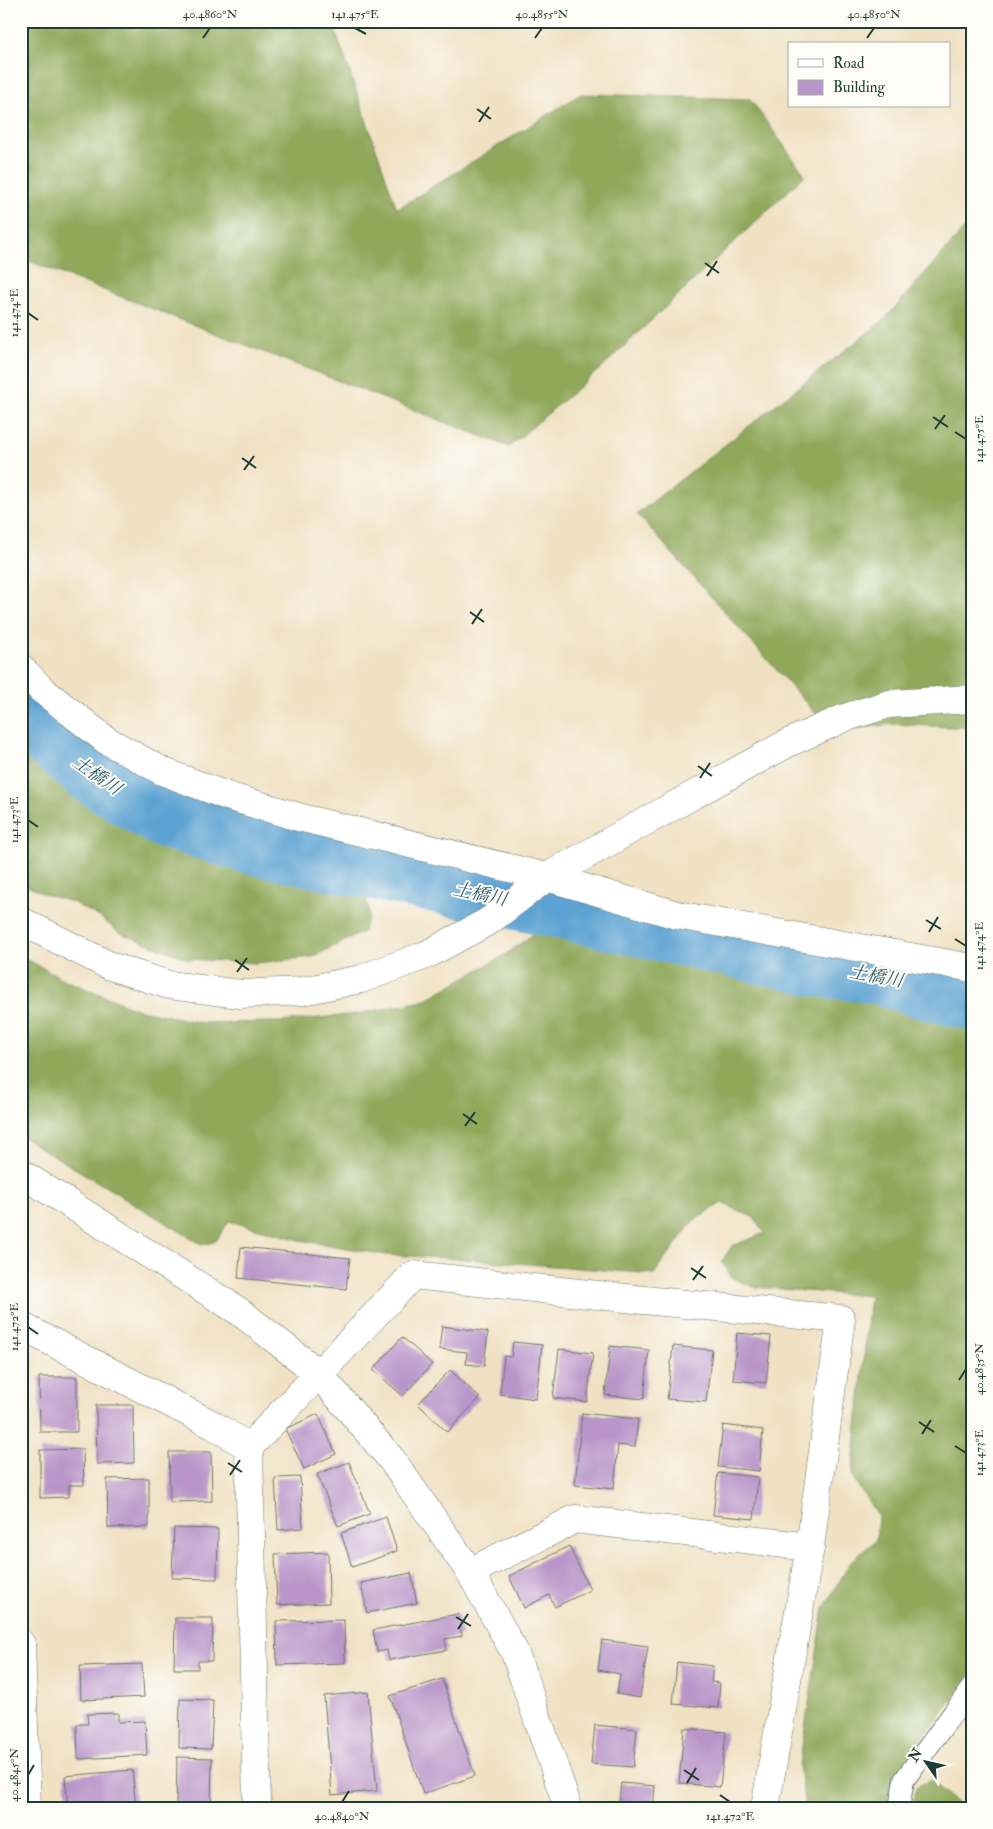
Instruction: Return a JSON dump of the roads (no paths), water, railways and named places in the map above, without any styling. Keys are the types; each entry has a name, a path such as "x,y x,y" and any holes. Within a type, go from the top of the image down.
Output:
{"street":[{"path":"21,668 42,690 106,740 162,772 227,796 302,818 547,877 677,914 972,968"},
{"path":"21,921 110,966 169,984 240,994 303,991 361,979 426,955 489,920 547,877 788,743 844,718 889,704 972,699"},
{"path":"21,1173 240,1312 318,1373 392,1460 470,1572 515,1652 564,1796 566,1808"},
{"path":"257,1808 249,1447 413,1275 842,1319 810,1546 765,1808"},
{"path":"21,1326 213,1425 249,1447"},
{"path":"470,1572 575,1519 810,1546"},
{"path":"21,1644 27,1808"}],"lane":[{"path":"900,1808 904,1780 972,1688"}],"waterway":[{"name":"土橋川","path":"21,711 41,732 91,774 163,818 250,844 564,910 819,967 878,974 921,988 972,1001"}]}
